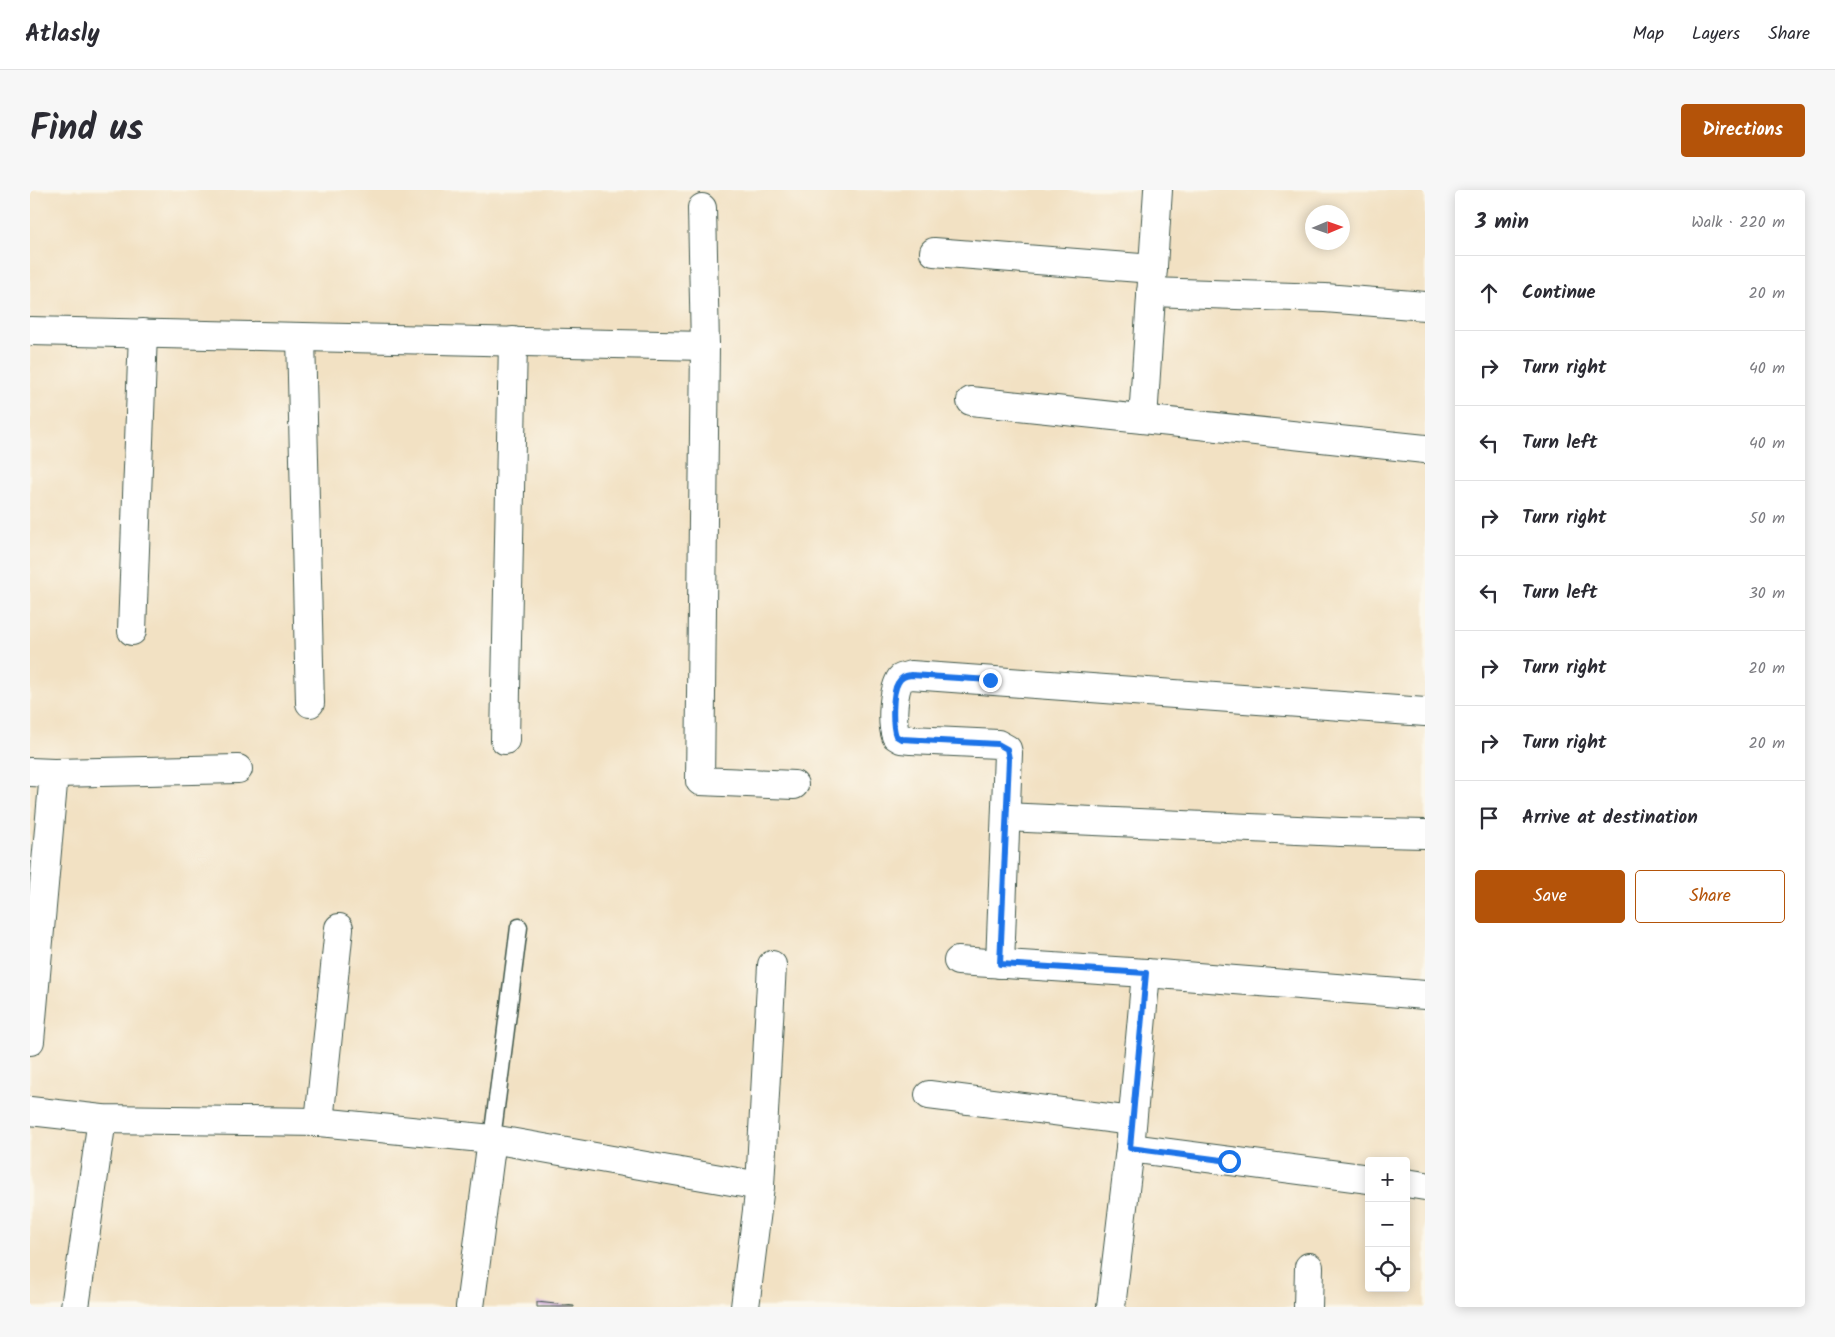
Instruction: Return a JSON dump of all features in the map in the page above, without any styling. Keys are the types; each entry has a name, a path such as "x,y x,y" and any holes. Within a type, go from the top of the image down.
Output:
{"street":[{"path":"1144,419 1158,190"},
{"path":"702,208 705,346 700,781 794,785"},
{"path":"934,252 1152,281 1425,306"},
{"path":"30,331 705,346"},
{"path":"132,631 142,333"},
{"path":"301,337 310,703"},
{"path":"505,740 513,341"},
{"path":"971,401 1425,450"},
{"path":"1000,964 1009,759 1007,749 998,744 911,740 901,739 896,736 893,724 895,688 901,678 911,675 1425,712"},
{"path":"30,1041 42,772 238,769"},
{"path":"1006,817 1332,832 1425,834"},
{"path":"319,1122 340,928"},
{"path":"958,961 1146,973 1425,995"},
{"path":"745,1307 760,1186 772,966"},
{"path":"1111,1307 1130,1148 1146,973"},
{"path":"929,1095 1132,1121"},
{"path":"30,1112 102,1119 319,1122 492,1139 760,1186"},
{"path":"75,1307 102,1119"},
{"path":"470,1307 492,1139"},
{"path":"1130,1148 1365,1178"},
{"path":"1410,1184 1425,1186"},
{"path":"1308,1307 1309,1267"}],"lane":[{"path":"492,1139 519,927"}],"building":[{"path":"537,1302 574,1306 574,1307 537,1307"}],"route":[{"path":"990,680 905,676 901,678 895,688 893,724 896,736 901,739 998,744 1007,749 1009,759 1000,964 1146,973 1130,1148 1229,1161"}]}
